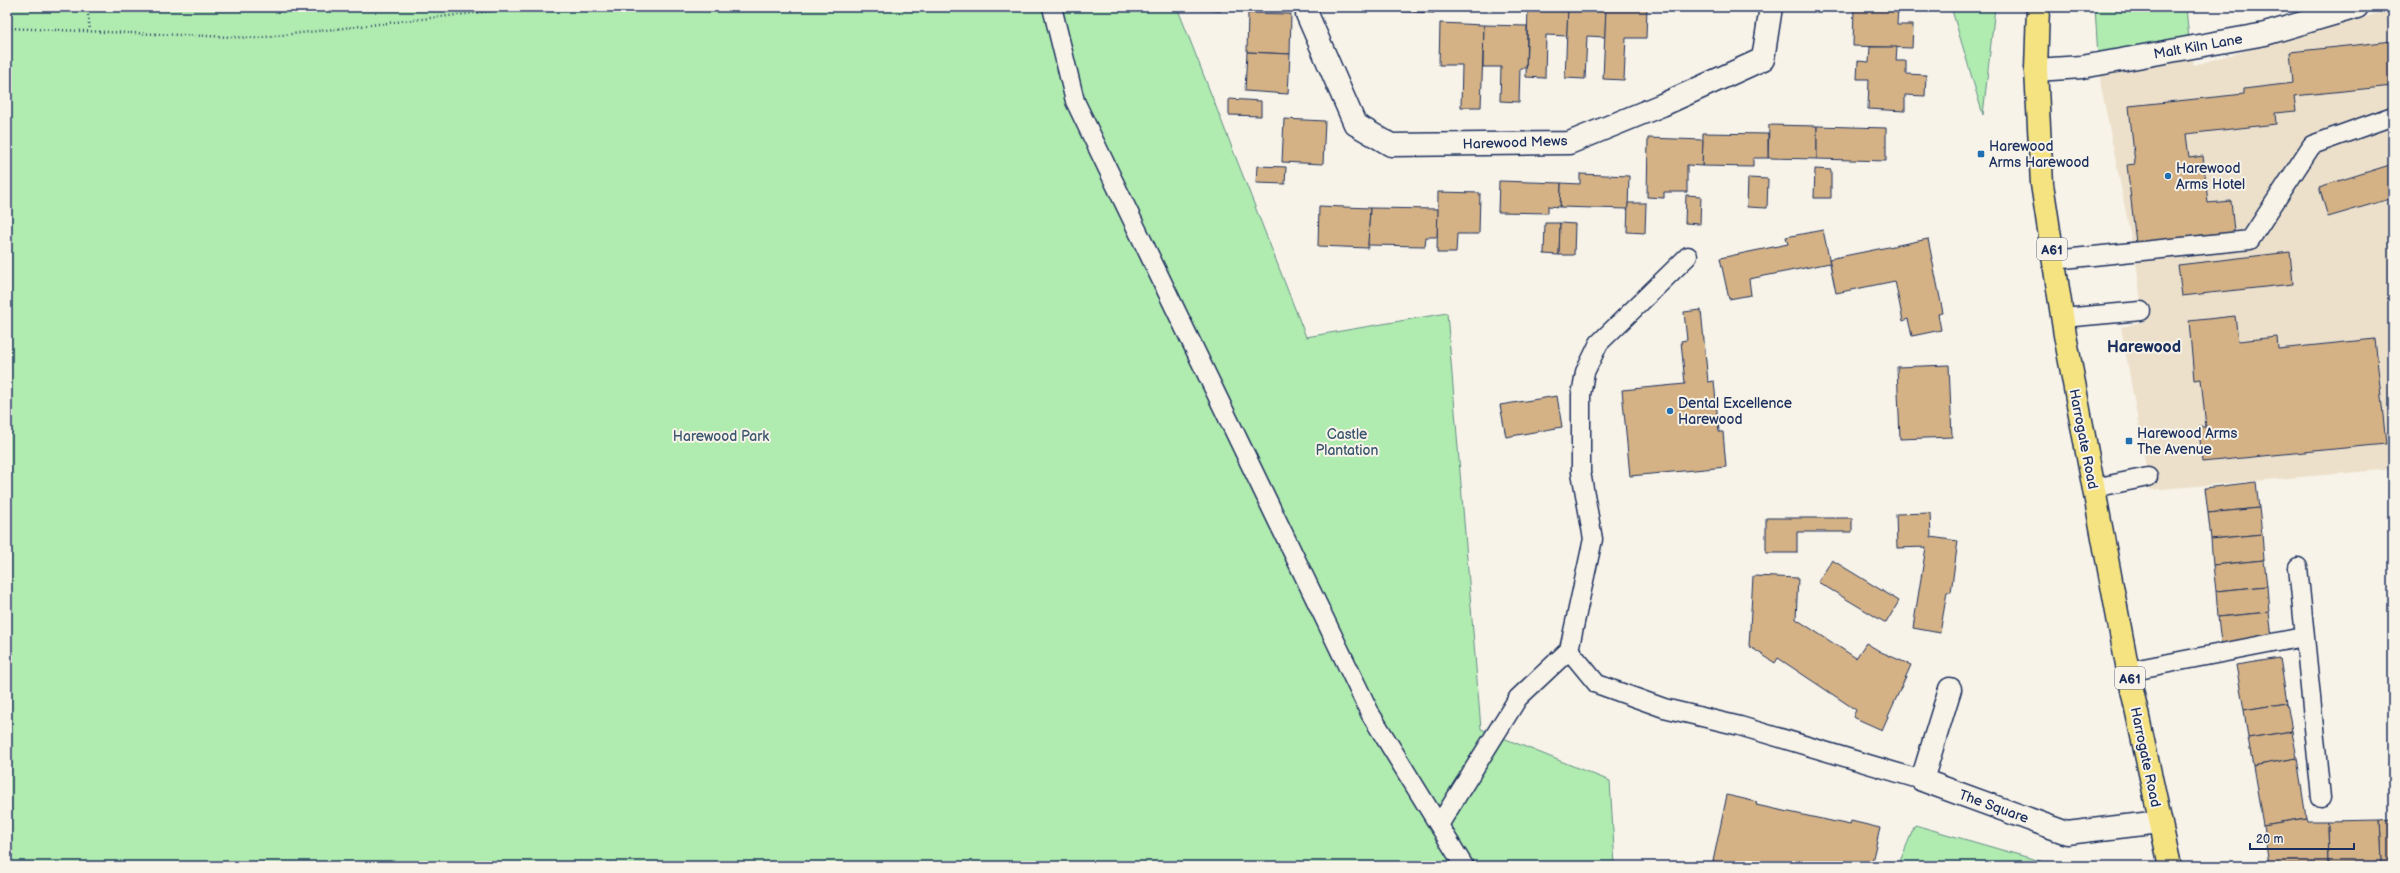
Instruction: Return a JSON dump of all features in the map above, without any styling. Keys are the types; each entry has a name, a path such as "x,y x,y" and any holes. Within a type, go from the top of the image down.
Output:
{"highway":[{"name":"Harrogate Road","path":"2038,7 2036,70 2042,184 2063,318 2128,671 2170,866"}],"street":[{"name":"Harewood Mews","path":"1308,7 1307,14 1355,124 1391,145 1569,142 1662,105 1764,59 1771,7"},
{"name":"Malt Kiln Lane","path":"2036,70 2082,67 2265,34 2357,7"},
{"path":"1922,780 1950,689"},
{"name":"The Square","path":"1922,780 2067,833 2160,822"}],"lane":[{"path":"1052,7 1075,101 1370,714 1464,866"},
{"path":"2054,260 2250,240 2312,145 2393,116"},
{"path":"1439,825 1518,698 1569,650 1593,539 1580,472 1580,395 1585,372 1599,343 1688,256"},
{"path":"2063,318 2141,311"},
{"path":"2094,488 2148,477"},
{"path":"2298,567 2320,798"},
{"path":"2128,671 2304,637"},
{"path":"1569,650 1597,684 1664,708 1740,726 1922,780"}],"path":[{"path":"87,7 90,31"},
{"path":"7,28 257,38 526,7"}],"shaded area":[{"path":"2094,7 2186,7 2189,40 2194,65 2393,9 2393,469 2150,490 2121,327 2143,322 2137,268 2101,86"}],"green space":[{"name":"Harewood Park","path":"7,7 1177,7 1306,337 1447,313 1481,729 1610,781 1615,866 7,866"},
{"path":"1951,7 1995,7 1983,115"},
{"path":"2095,7 2186,7 2189,40 2098,57"},
{"path":"1915,825 2054,865 2055,866 1898,866"}],"building":[{"path":"1190,7 1221,7 1221,11 1190,10"},
{"path":"1392,7 1434,7 1434,13 1392,11"},
{"path":"1528,7 1568,7 1567,36 1546,35 1545,78 1526,77"},
{"path":"1568,7 1606,7 1605,37 1587,36 1585,79 1565,78"},
{"path":"1606,7 1647,7 1646,38 1626,38 1624,80 1603,79"},
{"path":"1854,7 1898,7 1897,25 1913,25 1912,48 1853,46"},
{"path":"1248,13 1291,14 1290,54 1247,52"},
{"path":"1440,23 1484,25 1481,107 1461,107 1462,65 1439,65"},
{"path":"1484,25 1527,26 1526,68 1520,68 1519,102 1500,101 1501,67 1483,67"},
{"path":"2393,41 2393,86 2294,96 2296,111 2275,113 2276,124 2186,134 2189,158 2203,156 2208,203 2231,201 2234,232 2136,243 2127,165 2135,164 2129,106 2244,94 2244,89 2293,83 2290,52"},
{"path":"1870,47 1897,47 1896,61 1906,61 1906,74 1926,75 1925,96 1905,95 1905,111 1868,109 1869,79 1857,79 1858,61 1869,62"},
{"path":"1247,52 1290,54 1288,94 1245,91"},
{"path":"1229,99 1261,101 1261,116 1229,115"},
{"path":"1284,119 1325,121 1323,164 1282,162"},
{"path":"1769,125 1817,126 1817,159 1768,158"},
{"path":"1817,126 1886,128 1886,161 1817,159"},
{"path":"1703,133 1768,134 1768,158 1753,158 1753,167 1702,166"},
{"path":"1648,138 1703,140 1702,166 1687,165 1687,192 1664,192 1664,198 1647,197"},
{"path":"2393,164 2393,198 2328,217 2319,187"},
{"path":"1257,166 1286,167 1285,184 1256,183"},
{"path":"1815,169 1831,170 1831,198 1814,198"},
{"path":"1580,174 1629,176 1628,209 1560,207 1561,183 1580,184"},
{"path":"1748,178 1768,179 1767,208 1747,207"},
{"path":"1499,181 1561,183 1560,207 1548,206 1548,213 1498,212"},
{"path":"1438,192 1480,193 1479,234 1457,234 1456,253 1437,253"},
{"path":"1686,195 1701,196 1700,224 1685,223"},
{"path":"1628,203 1646,203 1645,233 1627,232"},
{"path":"1319,206 1370,208 1368,248 1318,246"},
{"path":"1370,208 1438,209 1437,237 1426,237 1425,246 1368,245"},
{"path":"1545,223 1560,223 1559,255 1544,254"},
{"path":"1560,223 1575,224 1574,255 1559,255"},
{"path":"1823,230 1830,263 1749,279 1751,295 1729,299 1720,258 1788,244 1786,237"},
{"path":"1928,239 1943,313 1938,314 1941,330 1912,336 1908,319 1903,321 1895,281 1836,293 1829,259"},
{"path":"2290,252 2293,284 2182,296 2178,265"},
{"name":"Dental Excellence Harewood","path":"1701,310 1708,382 1714,381 1719,432 1723,432 1726,467 1630,476 1622,390 1685,384 1681,341 1687,340 1684,312"},
{"path":"2235,316 2238,341 2277,337 2278,349 2375,339 2386,444 2202,462 2199,427 2206,427 2201,379 2194,380 2189,321"},
{"path":"1949,365 1952,437 1900,439 1897,367"},
{"path":"1557,396 1562,427 1506,437 1500,405"},
{"path":"2256,482 2259,508 2208,513 2205,488"},
{"path":"2259,508 2262,534 2211,539 2208,513"},
{"path":"1930,513 1931,537 1958,541 1951,592 1947,592 1940,633 1913,628 1926,547 1897,548 1896,514"},
{"path":"1766,518 1852,518 1852,532 1797,532 1797,553 1766,553"},
{"path":"2262,534 2264,560 2213,565 2211,539"},
{"path":"1832,560 1899,601 1886,623 1818,582"},
{"path":"2264,560 2267,586 2216,591 2213,565"},
{"path":"1753,576 1798,578 1796,619 1856,658 1866,643 1881,652 1911,665 1882,730 1853,717 1856,710 1778,658 1775,663 1749,646"},
{"path":"2267,586 2269,612 2218,617 2216,591"},
{"path":"2269,612 2272,638 2221,643 2218,617"},
{"path":"2280,658 2287,703 2244,710 2236,665"},
{"path":"2287,703 2292,731 2248,738 2244,710"},
{"path":"2292,731 2297,758 2253,766 2248,738"},
{"path":"2297,758 2306,818 2263,825 2253,766"},
{"path":"1727,795 1757,802 1756,805 1850,825 1851,821 1880,828 1871,866 1712,866"},
{"path":"2306,818 2307,821 2327,821 2328,864 2269,865 2263,825"},
{"path":"2393,819 2393,863 2382,863 2380,820"},
{"path":"2380,820 2382,863 2328,864 2327,821"}],"place":[{"name":"Harewood Arms Harewood","path":"1981,154"},
{"name":"Harewood Arms Hotel","path":"2168,176"},
{"name":"Dental Excellence Harewood","path":"1670,411"},
{"name":"Harewood Arms The Avenue","path":"2129,441"}],"district":[{"name":"Harewood","path":"2144,346"}],"park label":[{"name":"Castle Plantation","path":"1347,442"}]}
